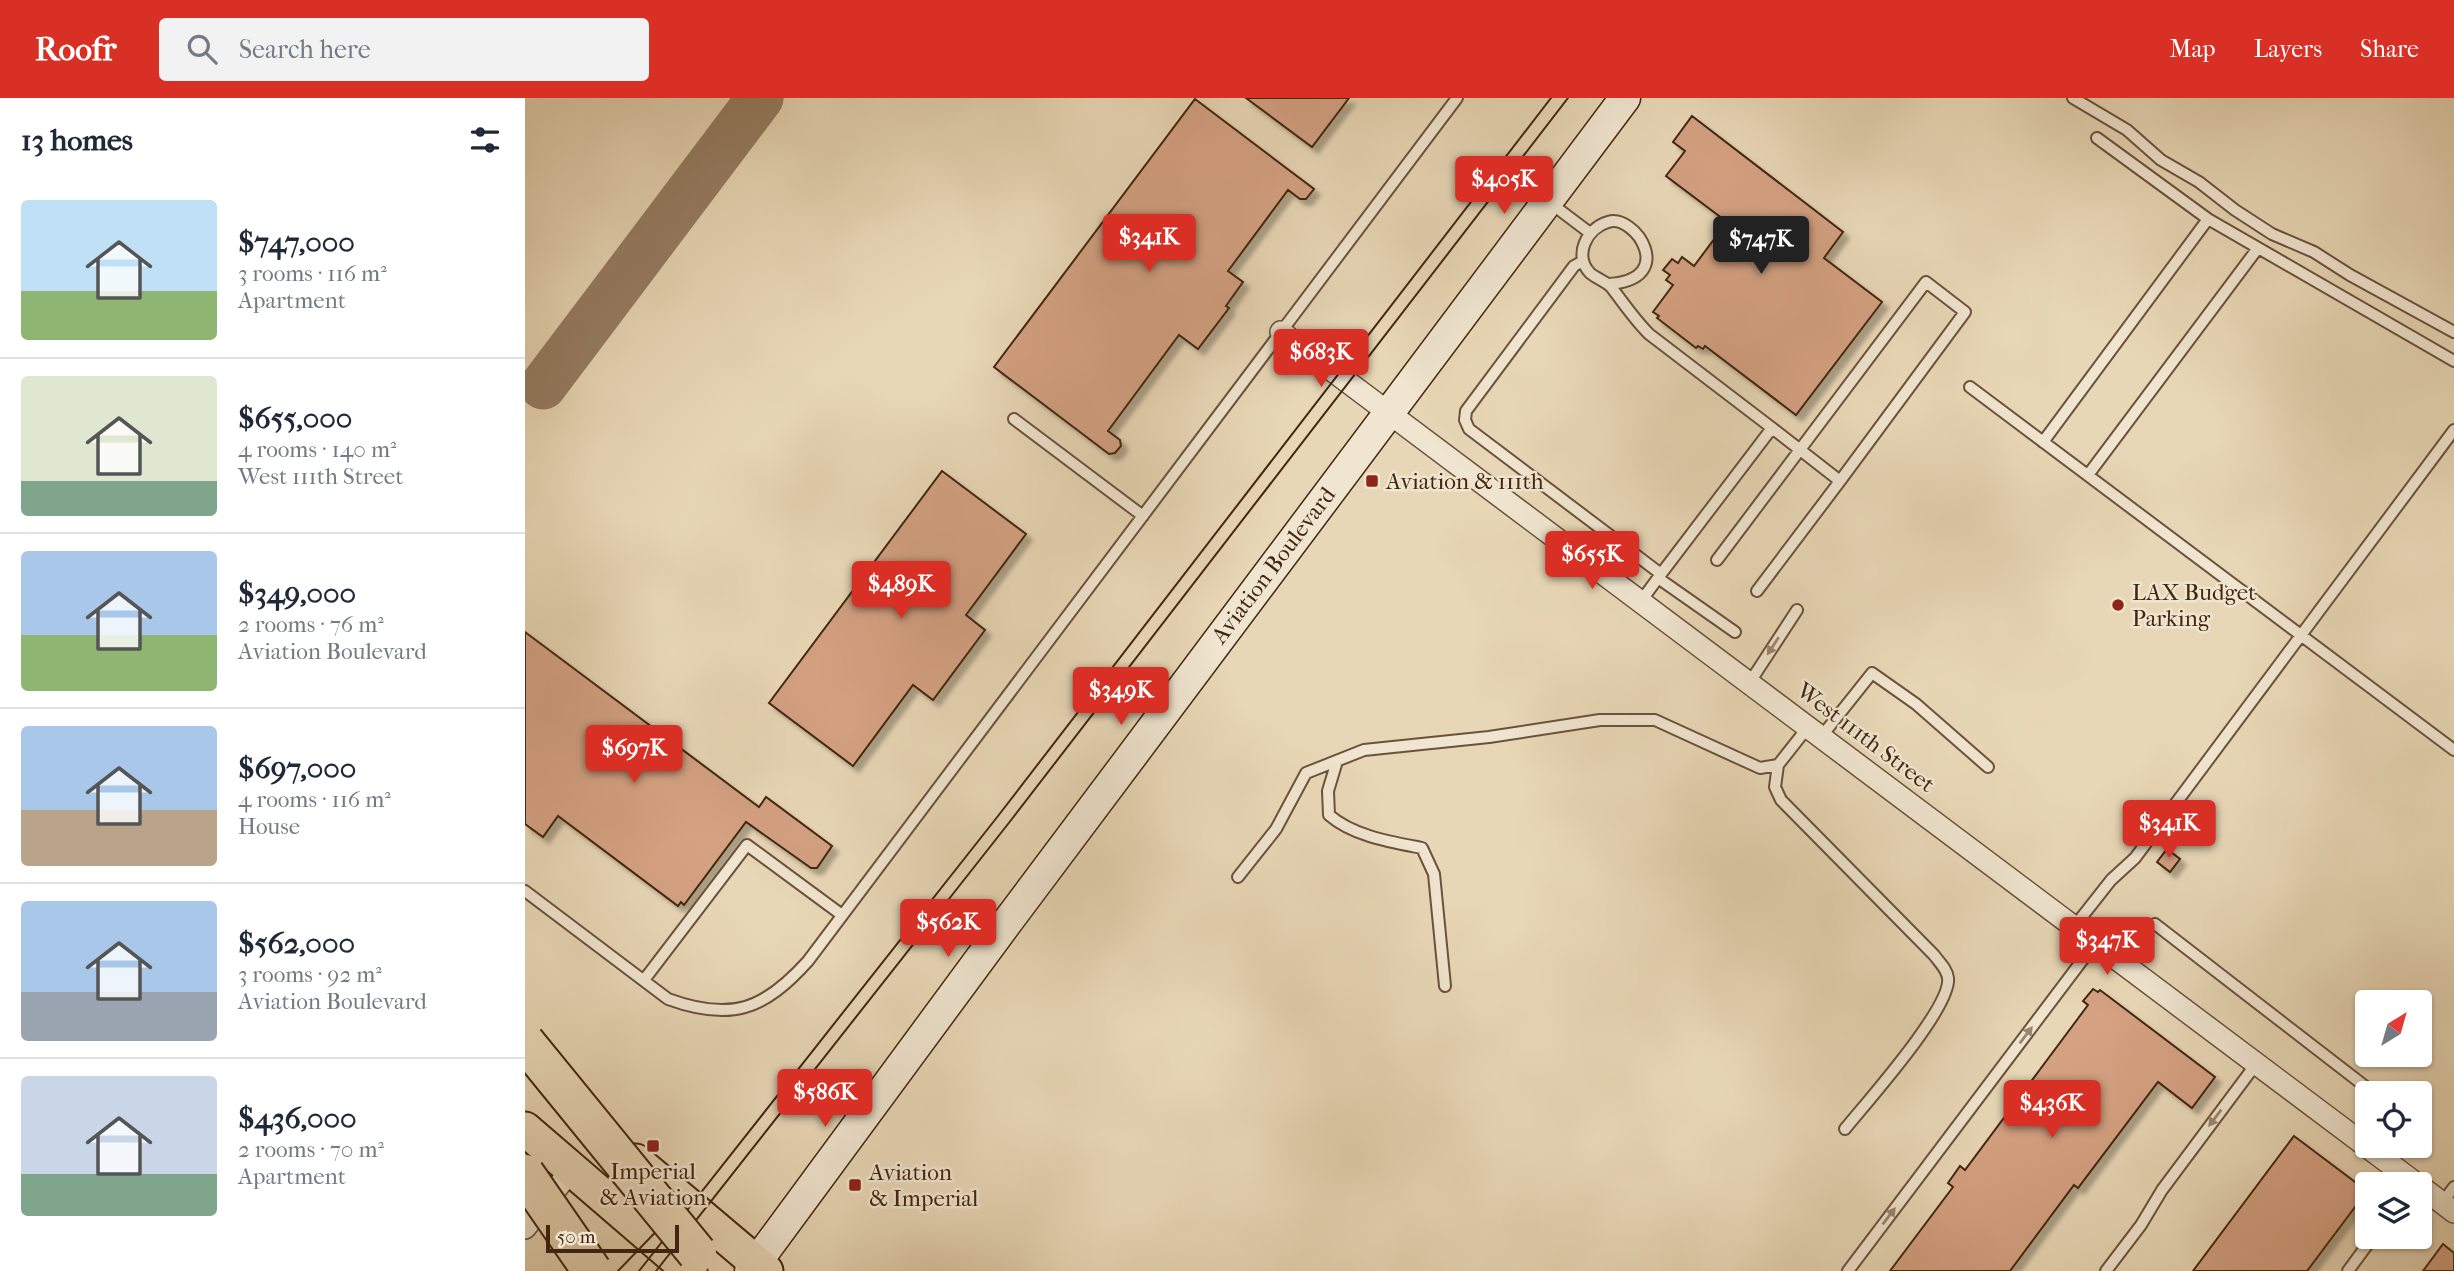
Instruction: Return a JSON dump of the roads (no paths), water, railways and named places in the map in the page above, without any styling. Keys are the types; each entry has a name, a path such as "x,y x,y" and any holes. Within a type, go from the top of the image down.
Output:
{"highway":[{"path":"525,1042 693,1262"},
{"path":"525,1174 592,1271"}],"main road":[{"name":"Aviation Boulevard","path":"758,1269 1005,925 1625,98"},
{"path":"525,1066 758,1269"},
{"path":"525,1129 572,1169 693,1262"}],"street":[{"name":"West 111th Street","path":"1281,332 2400,1172"},
{"path":"525,1228 572,1169"},
{"name":"West 111th Street","path":"2432,1192 2450,1200"}],"lane":[{"path":"525,891 668,999 713,1010 739,1009 776,993 790,981 842,915 1457,98"},
{"path":"2073,98 2127,130 2161,160 2272,234 2313,252 2454,332"},
{"path":"2097,138 2208,219 2454,361"},
{"path":"1547,200 1590,233"},
{"path":"2043,442 2208,219"},
{"path":"1608,284 1635,279 1643,272 1647,257 1635,232 1627,224 1615,220 1605,222 1590,233 1582,251 1588,271 1608,284 1649,334 1840,481"},
{"path":"2088,475 2258,248"},
{"path":"1583,261 1574,266 1474,400 1466,411 1465,420 1469,429 1735,632"},
{"path":"1717,560 1926,282 1965,312 1757,591"},
{"path":"1969,387 2454,750"},
{"path":"1014,419 1143,516"},
{"path":"1641,601 1772,428"},
{"path":"2074,927 2111,880 2135,858 2454,430"},
{"path":"1749,682 1797,610"},
{"path":"1238,877 1276,829 1306,774 1364,750 1489,737 1599,720 1655,720 1760,768 1779,765 1872,673 1916,704 1988,767"},
{"path":"1337,761 1328,791 1329,815 1339,824 1383,840 1422,848 1434,874 1445,986"},
{"path":"1779,765 1775,787 1781,800 1934,955 1948,978 1941,1003 1923,1030 1845,1129"},
{"path":"644,980 747,845 842,915"},
{"path":"2155,924 2358,1081"},
{"path":"1848,1271 2096,942"},
{"path":"2106,1271 2141,1225 2162,1189 2256,1064"},
{"path":"2347,1271 2364,1249"}],"tram line":[{"path":"639,1271 998,816 1551,98"},
{"path":"656,1271 1008,824 1568,98"},
{"path":"618,1271 672,1215"}],"place":[{"name":"Aviation & 111th","path":"1372,481"},
{"name":"LAX Budget Parking","path":"2118,605"},
{"name":"Imperial & Aviation","path":"653,1146"},
{"name":"Aviation & Imperial","path":"855,1185"}]}
